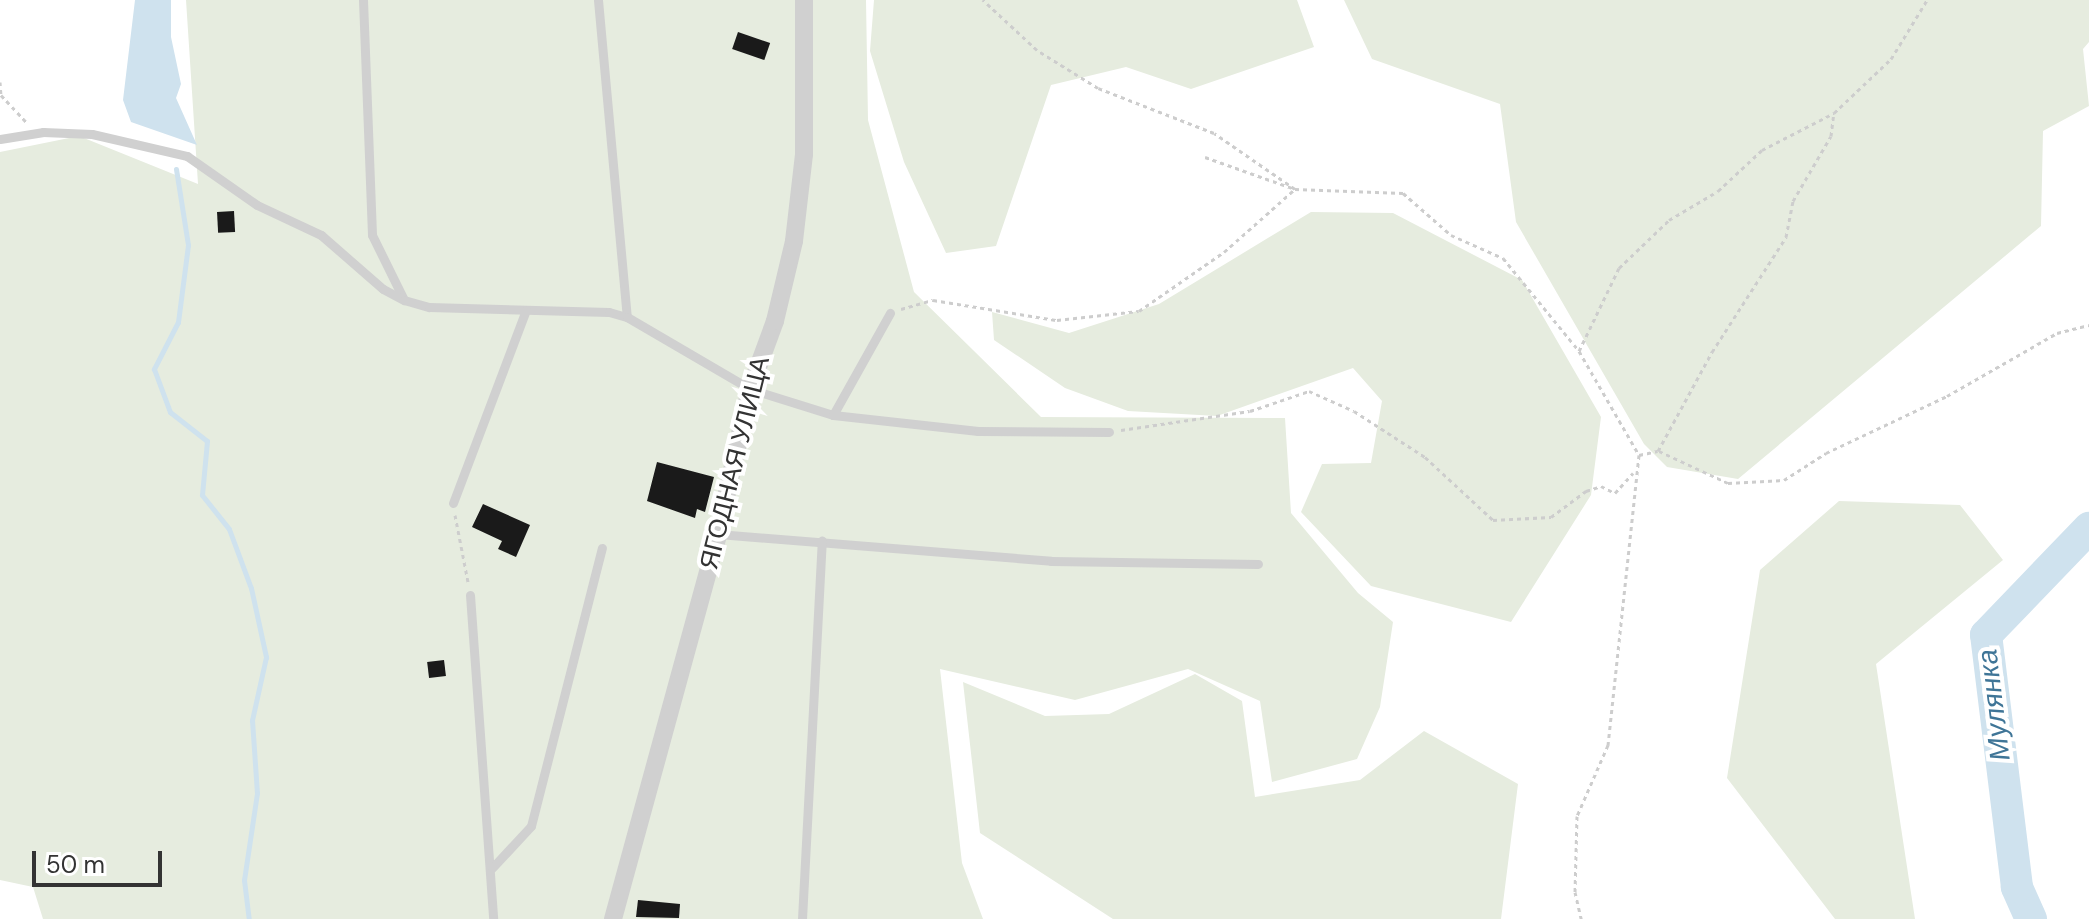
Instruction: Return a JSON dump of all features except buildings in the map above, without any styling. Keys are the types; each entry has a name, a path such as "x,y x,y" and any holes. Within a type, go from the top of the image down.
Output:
{"street":[{"name":"ЯГОДНАЯ УЛИЦА","path":"613,919 718,534 750,389 775,321 794,241 804,154 804,0"}],"lane":[{"path":"363,0 372,235 404,300"},
{"path":"598,0 627,317"},
{"path":"0,139 37,133 92,134 187,156 257,205 321,235 383,289 404,300 429,307 587,309 627,317 750,389 833,415 978,431 1109,432"},
{"path":"453,503 526,310"},
{"path":"833,415 890,313"},
{"path":"718,534 1051,561 1258,564"},
{"path":"802,919 822,541"},
{"path":"492,868 531,826 602,548"},
{"path":"470,595 492,868 493,919"}],"path":[{"path":"983,0 1037,50 1098,88 1214,133 1295,189"},
{"path":"1579,351 1619,268 1669,220 1718,191 1762,150 1834,113 1891,59 1927,0"},
{"path":"0,82 1,95 37,133"},
{"path":"1658,451 1712,352 1786,237 1793,201 1831,136 1834,113"},
{"path":"1205,157 1295,189 1403,193 1451,235 1503,258 1579,351 1639,455 1634,472 1627,591 1608,745 1577,816 1575,892 1581,919"},
{"path":"890,313 933,300 1057,320 1139,311 1224,252 1295,189"},
{"path":"1639,455 1658,451 1728,483 1784,480 1826,453 1947,396 2057,333 2089,325"},
{"path":"1109,432 1250,411 1309,391 1354,411 1425,457 1493,520 1551,517 1586,491 1601,486 1615,493 1634,472"},
{"path":"453,503 470,595"}],"shaded area":[{"path":"186,0 866,0 868,120 914,292 1041,417 1285,418 1291,513 1358,593 1393,622 1380,707 1357,759 1272,782 1260,701 1188,669 1075,700 940,669 962,863 983,919 43,919 33,887 0,880 0,152 79,136 198,184"},
{"path":"874,0 1297,0 1314,47 1191,89 1126,67 1051,85 996,246 946,253 904,162 870,51"},
{"path":"1344,0 2089,0 2089,42 2083,49 2089,106 2043,131 2041,226 1738,479 1667,467 1644,444 1516,222 1500,104 1372,59"},
{"path":"1311,212 1393,213 1522,280 1601,417 1591,495 1511,622 1371,586 1301,512 1322,464 1371,463 1382,401 1353,368 1217,416 1128,411 1065,388 994,340 992,312 1069,333 1159,304"},
{"path":"1839,501 1960,505 2003,560 1876,664 1915,919 1835,919 1727,778 1760,570"},
{"path":"1195,674 1242,701 1255,797 1360,780 1424,731 1518,784 1501,919 1113,919 980,833 963,682 1045,716 1109,714"}],"water":[{"path":"135,0 171,0 171,37 181,84 176,98 197,145 131,122 123,100"}],"waterway":[{"path":"176,169 188,245 178,322 154,369 170,412 207,441 202,495 229,529 251,588 266,657 252,720 257,793 244,880 249,919"},
{"name":"Мулянка","path":"2031,919 2017,887 1986,635 2089,528"}]}
